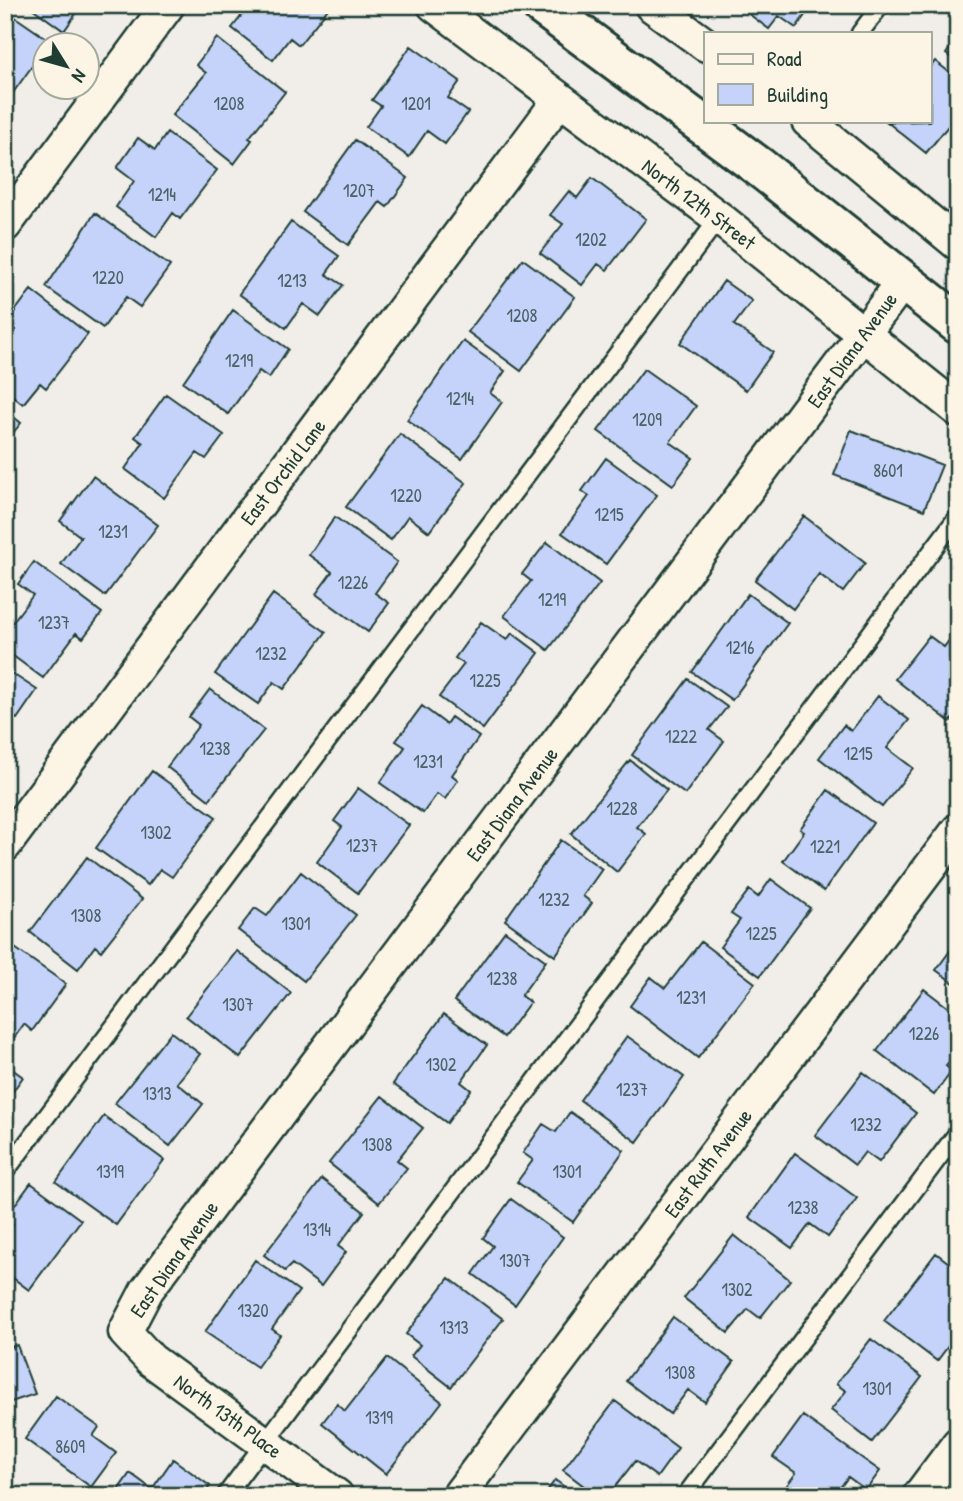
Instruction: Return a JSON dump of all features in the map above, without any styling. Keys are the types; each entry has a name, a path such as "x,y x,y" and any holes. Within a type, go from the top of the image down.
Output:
{"street":[{"path":"5,225 168,5"},
{"name":"North 12th Street","path":"434,5 719,218 958,410"},
{"path":"541,5 904,279 958,324"},
{"path":"652,6 704,44"},
{"name":"East Orchid Lane","path":"5,845 561,99"},
{"path":"809,122 953,230"},
{"name":"East Diana Avenue","path":"125,1332 147,1290 904,279"},
{"name":"East Ruth Avenue","path":"458,1496 958,830"},
{"name":"North 13th Place","path":"125,1332 151,1360 337,1496"},
{"path":"919,1496 958,1444"}],"lane":[{"path":"861,32 881,5"},
{"path":"5,1172 719,218"},
{"path":"225,1496 958,516"},
{"path":"685,1496 958,1132"}],"building":[{"path":"28,5 82,5 64,31"},
{"path":"250,5 331,5 299,45 290,38 273,60 232,28"},
{"path":"737,5 812,5 796,28 779,16 769,29"},
{"path":"5,10 37,32 32,32 32,66 5,104"},
{"path":"958,37 958,63 946,54"},
{"path":"217,38 285,92 249,138 252,140 234,164 172,115 206,73 196,65"},
{"path":"411,46 460,81 448,98 468,112 445,144 427,131 409,157 366,127 381,106 372,100"},
{"path":"935,61 958,79 958,114 926,153 887,122 932,122 932,65"},
{"path":"167,133 217,170 180,219 173,213 156,237 116,207 134,181 117,168 138,138 155,150"},
{"path":"355,140 408,178 387,207 380,202 348,245 303,212"},
{"path":"592,178 646,219 607,270 598,264 582,285 540,253 563,224 550,215 569,191 577,198"},
{"path":"95,213 170,266 140,307 126,297 103,328 46,287"},
{"path":"291,222 339,256 326,274 343,285 320,316 303,304 286,328 239,294"},
{"path":"523,259 575,297 521,371 468,332"},
{"path":"724,281 752,301 734,325 773,352 746,390 680,343"},
{"path":"31,290 88,334 46,388 40,383 23,404 5,390 5,343 15,330 6,323"},
{"path":"233,310 288,349 269,378 259,371 228,414 183,382"},
{"path":"463,341 505,371 490,393 502,402 462,459 407,420"},
{"path":"644,369 696,406 670,442 693,458 673,485 598,431"},
{"path":"166,394 224,435 206,459 197,453 164,498 125,469 143,443 135,437"},
{"path":"5,410 21,423 5,443"},
{"path":"851,430 942,465 924,510 834,475"},
{"path":"400,434 466,483 429,532 408,516 391,540 346,507"},
{"path":"606,458 657,495 606,564 562,533 589,496 582,491"},
{"path":"93,476 158,525 105,596 61,564 81,537 60,521"},
{"path":"804,516 865,563 843,592 819,574 793,609 755,580"},
{"path":"335,517 397,562 375,593 389,603 368,632 316,594 332,572 309,555"},
{"path":"547,542 600,583 548,650 504,616 531,581 522,574"},
{"path":"34,562 102,613 83,638 76,633 43,678 5,650 5,632 33,595 18,584"},
{"path":"273,594 326,632 284,689 274,682 258,704 215,674"},
{"path":"748,594 788,623 732,700 692,672"},
{"path":"481,622 507,640 512,633 539,653 483,729 439,697 464,664 455,658"},
{"path":"957,630 958,713 950,722 895,679 929,636 944,647"},
{"path":"5,669 37,690 17,719 5,713"},
{"path":"688,679 727,707 709,730 724,741 685,794 632,755"},
{"path":"210,689 264,730 209,800 167,767 199,725 189,717"},
{"path":"878,696 909,720 887,748 913,768 882,807 819,758 844,725 851,731"},
{"path":"422,706 446,724 451,717 479,737 452,775 458,780 445,799 437,794 423,813 380,783 405,747 396,741"},
{"path":"630,760 667,790 637,827 646,834 617,872 571,834"},
{"path":"152,771 216,817 172,877 160,869 148,885 96,848"},
{"path":"358,788 409,825 358,893 317,862 342,827 334,821"},
{"path":"828,790 873,823 824,891 783,861 804,832 800,829"},
{"path":"561,840 602,869 583,896 592,903 555,956 505,920"},
{"path":"87,857 142,899 101,951 95,946 78,969 30,932"},
{"path":"301,872 356,915 304,981 238,930 255,908 267,916"},
{"path":"771,879 810,908 760,976 720,947 740,920 731,914 749,890 758,897"},
{"path":"505,931 546,961 521,996 530,1002 504,1037 454,1001"},
{"path":"958,940 958,986 936,970"},
{"path":"701,942 755,983 698,1058 630,1006 651,977 665,988"},
{"path":"12,946 66,984 32,1031 24,1024 7,1048 5,955"},
{"path":"237,951 291,993 240,1058 186,1016"},
{"path":"924,989 958,1015 958,1050 946,1066 952,1071 934,1095 877,1051"},
{"path":"444,1014 487,1045 461,1082 471,1090 447,1123 393,1084"},
{"path":"171,1032 200,1054 177,1083 203,1104 170,1146 115,1103"},
{"path":"627,1036 684,1077 637,1142 580,1100"},
{"path":"5,1064 23,1077 5,1102"},
{"path":"863,1072 916,1113 879,1162 865,1152 855,1165 815,1135"},
{"path":"382,1096 423,1128 397,1160 407,1168 379,1203 329,1163"},
{"path":"570,1112 624,1150 573,1222 517,1182 533,1160 523,1153 543,1124 556,1132"},
{"path":"104,1116 164,1160 116,1225 56,1182"},
{"path":"795,1153 857,1198 828,1237 810,1224 792,1248 749,1217"},
{"path":"322,1179 364,1212 338,1246 346,1252 321,1286 292,1264 285,1271 264,1255"},
{"path":"31,1183 81,1220 29,1290 5,1272 5,1235 13,1225 5,1218"},
{"path":"511,1199 563,1237 515,1305 473,1274 493,1246 483,1238"},
{"path":"734,1235 790,1280 760,1318 748,1309 728,1333 684,1298"},
{"path":"936,1253 958,1270 958,1333 937,1361 884,1321"},
{"path":"255,1260 299,1291 272,1329 280,1335 257,1367 205,1332"},
{"path":"449,1278 503,1319 451,1387 411,1356 420,1345 406,1334"},
{"path":"673,1317 734,1362 705,1402 688,1390 670,1414 626,1381"},
{"path":"871,1339 922,1377 872,1442 831,1410 846,1391 836,1384"},
{"path":"17,1345 35,1394 5,1404 5,1349"},
{"path":"387,1358 442,1402 386,1474 322,1423 337,1404 345,1411"},
{"path":"56,1396 99,1427 93,1436 116,1453 91,1487 25,1439"},
{"path":"615,1401 678,1448 657,1477 635,1461 608,1496 597,1496 563,1470"},
{"path":"803,1416 880,1471 866,1490 848,1477 834,1496 779,1496 796,1473 773,1457"},
{"path":"173,1459 210,1486 203,1496 114,1496 130,1473 152,1489"},
{"path":"555,1480 577,1496 544,1496"}]}
